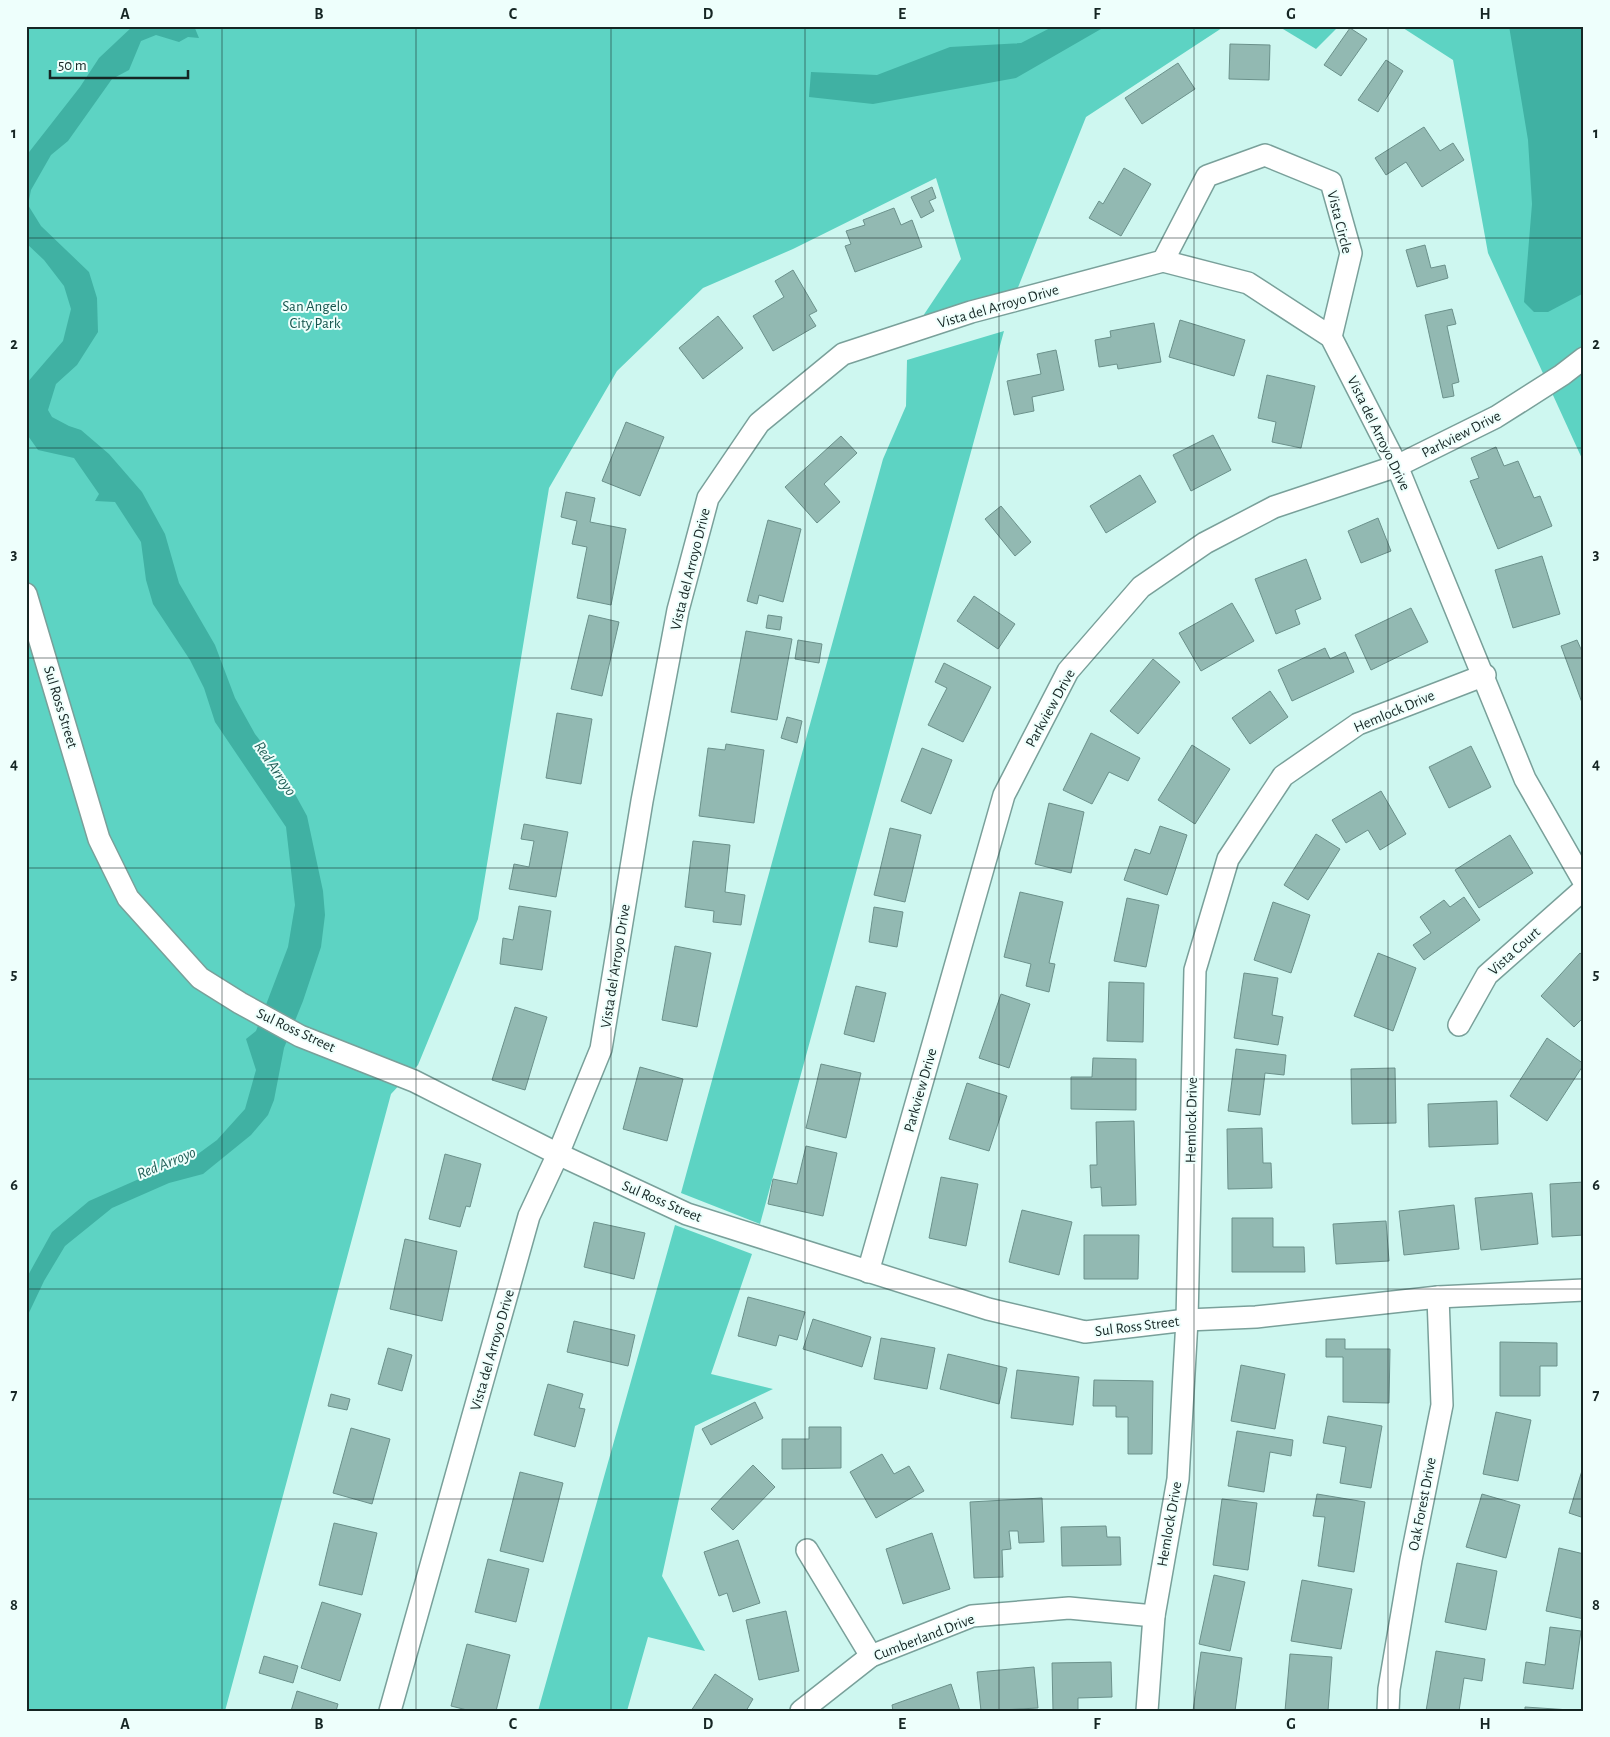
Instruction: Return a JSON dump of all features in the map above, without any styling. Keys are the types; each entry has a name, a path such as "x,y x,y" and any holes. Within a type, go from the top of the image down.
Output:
{"street":[{"name":"Vista Circle","path":"1163,261 1206,176 1265,155 1330,182 1351,253 1331,337"},
{"name":"Vista del Arroyo Drive","path":"390,1711 530,1216 558,1154 601,1049 642,801 678,610 708,498 759,422 843,354 971,312 1163,261 1248,283 1331,337 1397,466 1485,675 1525,779 1584,882"},
{"name":"Parkview Drive","path":"868,1272 1004,795 1068,671 1141,587 1205,543 1274,507 1397,466 1496,417 1562,375 1584,358"},
{"name":"Sul Ross Street","path":"26,594 99,839 128,898 200,978 240,1003 300,1036 414,1081 558,1154 687,1214 988,1310 1085,1332 1187,1320 1256,1317 1438,1297 1584,1290"},
{"name":"Hemlock Drive","path":"1147,1711 1154,1616 1178,1479 1187,1320 1195,970 1228,859 1283,776 1358,724 1485,675"},
{"name":"Vista Court","path":"1459,1025 1486,975 1584,889"},
{"name":"Oak Forest Drive","path":"1388,1711 1389,1689 1411,1560 1442,1406 1438,1297"},
{"path":"807,1550 871,1656"},
{"name":"Cumberland Drive","path":"801,1711 871,1656 972,1616 1069,1608 1154,1616"}],"green space":[{"name":"San Angelo City Park","path":"26,26 1225,26 1086,117 1017,290 923,316 961,259 936,178 793,249 703,288 617,371 549,488 478,919 418,1065 391,1094 225,1711 26,1711"},
{"path":"1278,26 1339,26 1316,49"},
{"path":"1400,26 1584,26 1584,463 1488,253 1453,60"},
{"path":"1004,331 760,1224 681,1193 883,459 906,406 907,360"},
{"path":"675,1225 752,1254 711,1374 773,1389 695,1426 662,1576 705,1651 648,1637 627,1711 538,1711"}],"water":[{"name":"Red Arroyo","path":"133,26 194,26 199,38 188,37 179,42 156,35 141,41 129,70 112,79 68,141 51,155 31,190 28,205 41,226 89,272 97,298 98,332 77,365 56,384 48,410 52,417 81,430 109,454 142,492 165,534 179,583 215,645 235,698 255,734 279,765 307,816 323,891 325,915 321,947 303,1001 284,1048 274,1100 268,1115 251,1135 203,1174 169,1183 112,1208 65,1246 44,1281 26,1319 26,1279 52,1232 89,1201 164,1168 187,1162 217,1140 245,1109 256,1070 246,1039 256,1031 288,947 295,905 286,827 215,722 204,688 190,660 153,604 146,580 141,542 115,502 95,501 99,494 74,458 38,450 26,433 26,384 63,341 71,309 64,286 44,260 26,243 26,156 80,87 99,58"},
{"path":"1054,26 1115,26 1101,29 1016,78 873,104 809,97 811,72 877,75 950,47 1021,43"},
{"path":"1509,26 1584,26 1584,293 1548,312 1534,312 1524,302 1532,204 1528,140"}],"building":[{"path":"1350,28 1367,39 1341,76 1324,65"},
{"path":"1230,44 1270,45 1269,80 1229,79"},
{"path":"1386,60 1403,71 1378,112 1358,100"},
{"path":"1178,63 1195,89 1142,124 1125,98"},
{"path":"1424,127 1440,151 1453,143 1464,160 1422,187 1406,162 1386,175 1375,158"},
{"path":"1124,168 1151,184 1121,236 1089,218 1099,201 1103,204"},
{"path":"932,187 936,198 929,201 934,211 921,218 911,197"},
{"path":"894,208 901,225 912,220 922,247 855,272 845,246 851,244 846,231 865,225 863,220"},
{"path":"1425,245 1431,268 1445,265 1448,278 1417,287 1406,250"},
{"path":"793,270 817,311 809,315 816,326 773,351 753,316 784,297 775,281"},
{"path":"1452,309 1456,324 1447,326 1459,382 1452,384 1454,396 1443,398 1425,315"},
{"path":"718,316 743,348 703,379 679,348"},
{"path":"1180,320 1245,340 1234,376 1169,357"},
{"path":"1154,323 1161,362 1118,369 1117,364 1099,367 1095,340 1111,337 1110,331"},
{"path":"1056,350 1064,390 1032,397 1034,411 1014,415 1007,381 1041,374 1037,354"},
{"path":"1267,375 1315,386 1301,448 1272,442 1276,422 1258,418"},
{"path":"626,422 664,437 640,496 602,481"},
{"path":"1213,435 1231,470 1191,491 1173,455"},
{"path":"841,436 857,453 824,484 840,502 817,523 785,487"},
{"path":"1496,447 1504,466 1518,461 1534,498 1540,496 1552,526 1498,549 1470,481 1479,478 1471,458"},
{"path":"1140,475 1156,502 1106,533 1090,506"},
{"path":"566,492 595,498 590,522 626,529 611,605 577,598 587,547 572,544 577,521 561,517"},
{"path":"1001,506 1031,542 1015,556 985,519"},
{"path":"1378,518 1391,551 1361,563 1348,531"},
{"path":"768,520 801,529 783,602 759,595 757,604 747,601"},
{"path":"1542,556 1560,614 1513,628 1495,570"},
{"path":"1306,559 1321,599 1295,610 1300,624 1276,634 1255,579"},
{"path":"974,596 1015,624 998,649 957,621"},
{"path":"1232,603 1254,641 1201,671 1179,633"},
{"path":"1411,608 1428,642 1371,670 1355,635"},
{"path":"589,615 619,622 602,696 571,689"},
{"path":"768,615 782,617 780,630 766,628"},
{"path":"746,631 792,639 777,720 731,712"},
{"path":"798,640 822,644 819,663 795,659"},
{"path":"1577,640 1584,656 1584,708 1561,646"},
{"path":"1325,648 1330,659 1345,652 1354,672 1292,701 1278,670"},
{"path":"1153,659 1180,682 1138,734 1110,711"},
{"path":"944,663 991,687 963,742 928,725 947,688 935,682"},
{"path":"1270,691 1288,717 1250,744 1232,718"},
{"path":"557,713 592,719 581,784 546,778"},
{"path":"787,717 802,721 797,743 781,738"},
{"path":"1091,733 1140,758 1128,781 1109,772 1092,804 1063,790"},
{"path":"726,744 764,750 754,823 699,816 708,748 725,750"},
{"path":"1192,745 1230,769 1195,824 1158,800"},
{"path":"1471,746 1491,787 1449,808 1429,767"},
{"path":"922,748 952,760 931,814 901,801"},
{"path":"1381,791 1406,834 1380,850 1368,830 1346,843 1332,820"},
{"path":"1049,803 1084,812 1071,873 1035,864"},
{"path":"524,824 568,832 556,897 509,889 514,864 529,867 534,841 521,839"},
{"path":"1160,826 1187,835 1167,895 1124,880 1135,849 1150,854"},
{"path":"890,828 921,835 905,902 874,895"},
{"path":"1316,834 1340,849 1308,900 1284,885"},
{"path":"1510,835 1533,873 1479,908 1455,870"},
{"path":"693,841 730,845 725,892 745,895 741,925 713,922 714,911 685,907"},
{"path":"1020,892 1063,902 1049,963 1055,964 1049,992 1026,986 1031,964 1004,957"},
{"path":"1464,897 1480,920 1424,960 1413,945 1431,933 1420,917 1444,900 1450,907"},
{"path":"1127,898 1159,905 1146,967 1114,961"},
{"path":"1273,902 1310,915 1291,973 1254,960"},
{"path":"519,906 551,911 542,970 500,964 503,938 513,940"},
{"path":"874,907 903,912 897,947 869,942"},
{"path":"675,946 711,953 697,1027 662,1020"},
{"path":"1378,953 1416,968 1393,1031 1354,1016"},
{"path":"1580,953 1584,956 1584,1017 1574,1027 1541,996"},
{"path":"1244,973 1278,978 1272,1015 1283,1017 1278,1045 1234,1038"},
{"path":"1109,982 1144,983 1143,1042 1107,1041"},
{"path":"856,986 886,993 874,1042 844,1034"},
{"path":"1001,994 1030,1004 1009,1068 979,1058"},
{"path":"515,1007 547,1017 525,1090 492,1080"},
{"path":"1547,1038 1584,1064 1547,1121 1510,1096"},
{"path":"1236,1049 1286,1055 1284,1075 1265,1073 1260,1115 1228,1111"},
{"path":"1093,1058 1136,1059 1136,1110 1071,1109 1071,1077 1092,1077"},
{"path":"821,1064 861,1073 846,1138 806,1128"},
{"path":"640,1067 683,1079 667,1141 623,1129"},
{"path":"1395,1068 1396,1123 1352,1124 1351,1069"},
{"path":"967,1083 1007,1096 989,1151 949,1139"},
{"path":"1497,1101 1498,1144 1429,1147 1428,1104"},
{"path":"1134,1121 1136,1205 1102,1206 1101,1187 1091,1188 1090,1165 1097,1165 1096,1122"},
{"path":"1262,1128 1263,1163 1271,1163 1272,1188 1228,1189 1227,1129"},
{"path":"806,1146 837,1153 823,1216 768,1204 773,1179 797,1184"},
{"path":"445,1154 481,1164 470,1207 466,1206 460,1227 429,1219"},
{"path":"941,1177 978,1184 966,1246 929,1238"},
{"path":"1584,1182 1584,1235 1552,1237 1550,1184"},
{"path":"1532,1193 1538,1244 1481,1250 1475,1198"},
{"path":"1454,1205 1459,1249 1404,1255 1399,1211"},
{"path":"1022,1210 1072,1222 1059,1275 1009,1262"},
{"path":"1232,1218 1273,1218 1273,1247 1304,1247 1305,1272 1232,1272"},
{"path":"1386,1221 1389,1261 1336,1264 1333,1224"},
{"path":"594,1222 645,1233 634,1279 584,1267"},
{"path":"1084,1235 1139,1235 1138,1279 1084,1279"},
{"path":"405,1239 457,1251 442,1321 390,1309"},
{"path":"748,1297 805,1312 797,1340 779,1335 776,1346 738,1336"},
{"path":"813,1319 871,1337 862,1367 803,1349"},
{"path":"574,1321 635,1335 628,1366 567,1352"},
{"path":"881,1338 935,1348 927,1389 874,1379"},
{"path":"1326,1339 1345,1339 1345,1349 1390,1349 1389,1403 1343,1402 1343,1357 1326,1357"},
{"path":"1500,1342 1557,1343 1557,1366 1540,1366 1540,1396 1500,1396"},
{"path":"388,1348 412,1355 402,1391 378,1384"},
{"path":"948,1354 1007,1368 999,1404 940,1389"},
{"path":"1241,1365 1285,1374 1275,1429 1231,1421"},
{"path":"1017,1370 1079,1377 1073,1425 1011,1418"},
{"path":"1094,1380 1153,1381 1152,1454 1128,1454 1128,1417 1116,1417 1116,1406 1093,1406"},
{"path":"548,1384 583,1394 579,1408 585,1409 575,1447 534,1435"},
{"path":"331,1394 350,1399 347,1410 328,1406"},
{"path":"755,1402 763,1418 711,1445 702,1429"},
{"path":"1496,1412 1531,1420 1518,1481 1483,1474"},
{"path":"1328,1416 1382,1426 1371,1488 1340,1483 1346,1447 1323,1443"},
{"path":"809,1427 841,1427 841,1468 782,1469 782,1439 809,1439"},
{"path":"351,1428 390,1439 372,1504 333,1493"},
{"path":"1237,1431 1293,1440 1291,1456 1270,1452 1264,1492 1228,1486"},
{"path":"882,1454 894,1474 909,1466 924,1491 876,1518 850,1472"},
{"path":"1584,1464 1584,1518 1569,1513"},
{"path":"753,1465 775,1487 733,1530 711,1509"},
{"path":"520,1472 563,1483 543,1562 500,1551"},
{"path":"1317,1494 1365,1502 1354,1572 1318,1566 1325,1517 1313,1516"},
{"path":"1482,1494 1520,1505 1506,1558 1466,1547"},
{"path":"1042,1498 1044,1542 1019,1543 1018,1531 1009,1531 1011,1549 1002,1550 1003,1577 974,1578 970,1502"},
{"path":"1222,1499 1257,1503 1248,1570 1213,1565"},
{"path":"334,1523 377,1533 362,1595 319,1585"},
{"path":"1106,1526 1107,1537 1120,1537 1121,1565 1062,1566 1061,1527"},
{"path":"932,1533 950,1589 903,1604 886,1549"},
{"path":"738,1540 760,1603 733,1612 727,1593 719,1596 704,1552"},
{"path":"1559,1548 1584,1554 1584,1619 1546,1611"},
{"path":"488,1559 529,1569 516,1622 475,1612"},
{"path":"1457,1563 1497,1571 1486,1630 1445,1622"},
{"path":"1214,1575 1245,1582 1230,1651 1199,1644"},
{"path":"1302,1580 1352,1589 1341,1649 1291,1641"},
{"path":"322,1602 361,1614 340,1681 301,1668"},
{"path":"786,1611 799,1671 759,1680 746,1620"},
{"path":"1550,1627 1581,1631 1573,1689 1523,1683 1526,1662 1545,1665"},
{"path":"467,1644 510,1655 496,1711 471,1711 451,1706"},
{"path":"1436,1651 1485,1659 1482,1681 1464,1678 1459,1711 1426,1711"},
{"path":"1201,1652 1242,1658 1235,1711 1193,1711"},
{"path":"1290,1654 1332,1657 1328,1711 1285,1711"},
{"path":"264,1656 298,1666 293,1683 259,1673"},
{"path":"1111,1662 1112,1697 1078,1698 1078,1711 1053,1711 1052,1663"},
{"path":"1034,1667 1038,1708 981,1711 977,1672"},
{"path":"715,1674 753,1699 746,1711 691,1711"},
{"path":"951,1684 960,1711 893,1711 892,1705"},
{"path":"297,1691 338,1704 336,1711 291,1711"},
{"path":"1525,1707 1570,1710 1570,1711 1525,1711"}]}
